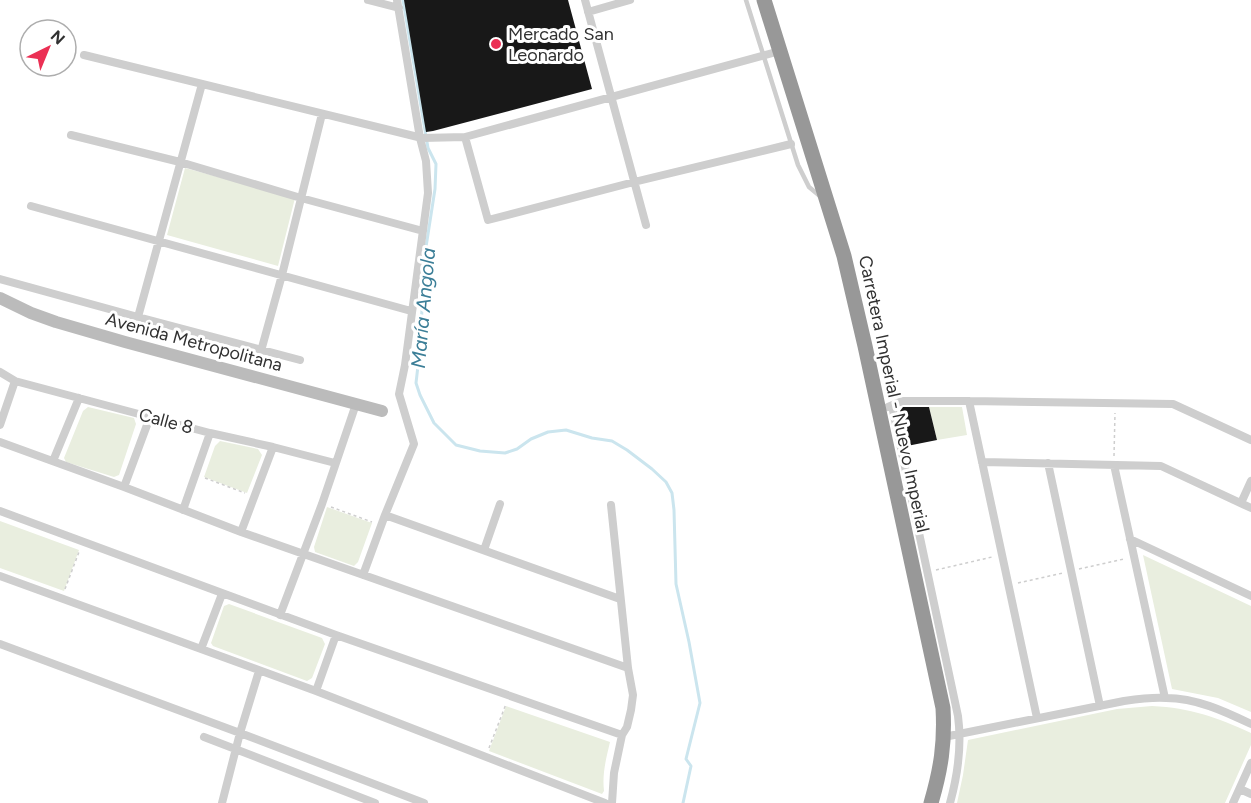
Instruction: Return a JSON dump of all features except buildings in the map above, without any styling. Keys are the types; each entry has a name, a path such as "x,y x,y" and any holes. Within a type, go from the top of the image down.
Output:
{"highway":[{"name":"Carretera Imperial - Nuevo Imperial","path":"764,0 828,202 885,408 943,708 944,737 940,771 931,803"}],"street":[{"path":"363,575 414,444 399,394 428,193 424,138 398,4 368,0"},
{"path":"585,0 646,225"},
{"path":"588,12 630,0"},
{"path":"84,55 424,138 465,137 780,51"},
{"path":"138,317 202,84"},
{"path":"261,351 322,114"},
{"path":"71,135 180,162 423,231"},
{"path":"465,137 488,220 791,144"},
{"path":"31,206 411,311"},
{"path":"0,279 300,360"},
{"name":"Avenida Metropolitana","path":"0,298 56,322 382,411"},
{"name":"Calle 8","path":"0,372 15,381 210,433 335,463"},
{"path":"0,425 15,381"},
{"path":"53,461 79,398"},
{"path":"969,400 1037,718"},
{"path":"950,803 960,750 958,716 927,573 885,408 902,401 969,400 1173,404 1251,440"},
{"path":"280,615 322,504 356,404"},
{"path":"124,488 150,417"},
{"path":"183,510 210,433"},
{"path":"0,442 302,554 628,668"},
{"path":"241,532 273,447"},
{"path":"982,462 1161,466 1251,508"},
{"path":"1048,463 1100,706"},
{"path":"1114,465 1164,698"},
{"path":"1240,503 1251,481"},
{"path":"484,550 501,504"},
{"path":"611,505 620,599 633,695 614,773 612,803"},
{"path":"0,511 280,615 622,735"},
{"path":"385,515 620,599"},
{"path":"1130,539 1251,596"},
{"path":"0,576 316,691 605,803"},
{"path":"201,649 222,594"},
{"path":"316,691 336,635"},
{"path":"0,644 424,803"},
{"path":"223,802 235,750 259,671"},
{"path":"944,737 1124,701 1164,698 1180,699 1209,706 1251,723"},
{"path":"204,737 375,803"},
{"path":"1233,803 1251,763"},
{"path":"1240,789 1251,794"}],"lane":[{"path":"746,0 798,165 808,187 828,202"}],"path":[{"path":"1114,465 1115,403"},
{"path":"195,475 254,497"},
{"path":"322,504 381,525"},
{"path":"62,599 83,542"},
{"path":"927,573 1002,555"},
{"path":"486,757 509,696"}],"shaded area":[{"path":"185,168 295,198 278,266 167,235"},
{"path":"88,407 134,418 136,424 119,475 114,477 66,462 64,458 83,411"},
{"path":"929,407 962,407 967,435 937,440"},
{"path":"220,441 258,449 262,455 247,493 204,477 215,446"},
{"path":"327,507 372,523 358,562 354,566 315,552 314,547"},
{"path":"0,521 79,550 64,591 0,568"},
{"path":"1143,555 1251,606 1251,712 1218,698 1172,689"},
{"path":"229,604 322,638 325,644 312,678 307,681 213,646 211,643 224,606"},
{"path":"506,706 610,742 602,794 489,751"},
{"path":"1152,706 1203,714 1251,733 1251,745 1225,803 957,803 968,740 1117,709"}],"waterway":[{"name":"María Angola","path":"403,0 428,148 436,164 435,189 426,247 416,383 420,395 434,423 456,445 480,451 505,453 548,432 566,430 612,441 627,450 666,482 672,493 674,510 676,584 700,703 686,759 691,766 683,803"}],"place":[{"name":"Mercado San Leonardo","path":"496,44"}]}
